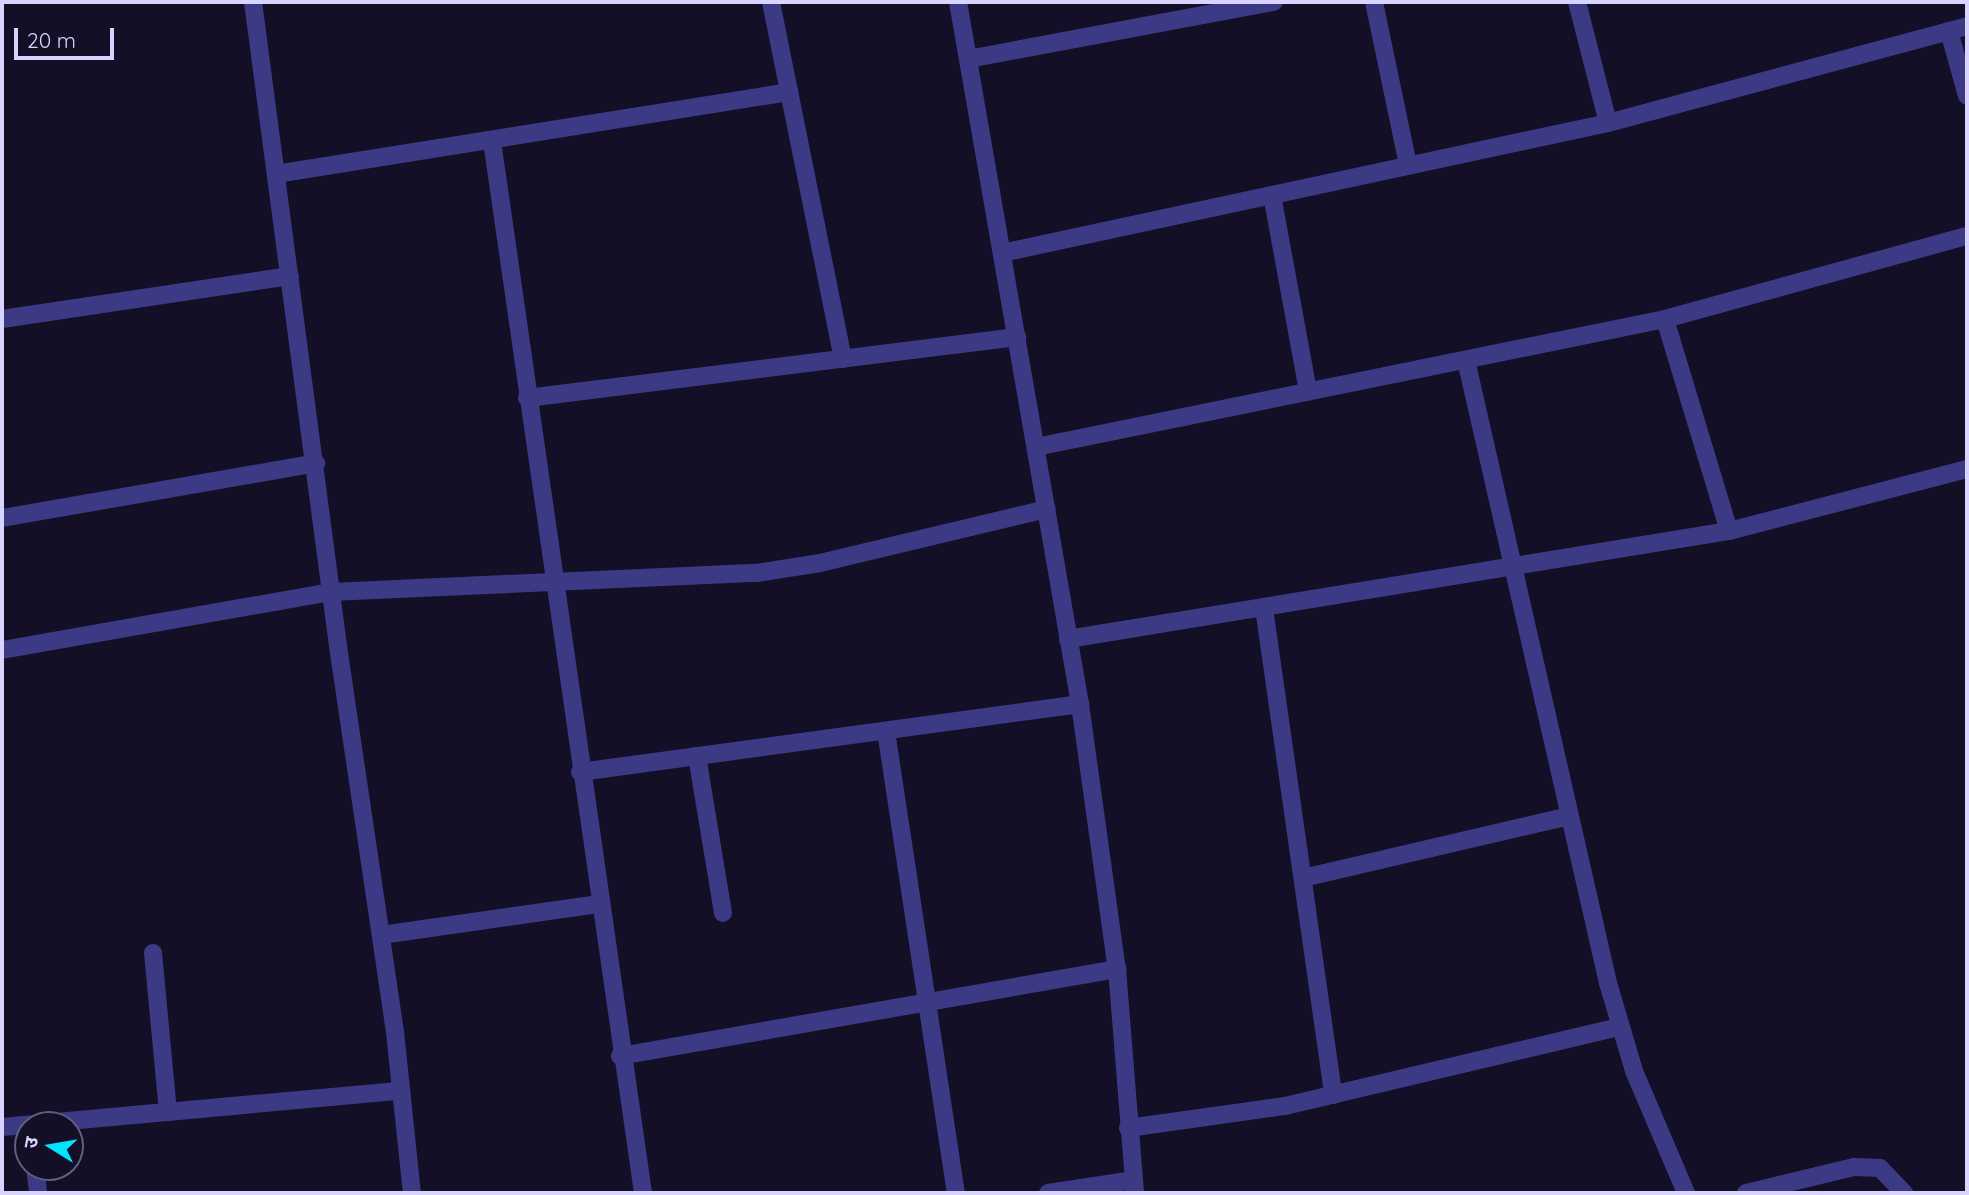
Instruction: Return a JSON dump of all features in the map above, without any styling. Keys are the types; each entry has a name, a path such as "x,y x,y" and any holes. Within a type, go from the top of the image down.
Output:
{"street":[{"path":"253,2 331,592 381,935 412,1193"},
{"path":"771,2 843,359"},
{"path":"958,2 1080,704 1116,969 1134,1187 1048,1193"},
{"path":"968,58 1274,2"},
{"path":"1374,2 1408,165"},
{"path":"1577,2 1608,123"},
{"path":"1002,253 1608,123 1967,26"},
{"path":"1949,31 1967,96"},
{"path":"276,174 789,92"},
{"path":"492,141 598,904 643,1193"},
{"path":"1272,195 1308,392"},
{"path":"1036,447 1665,319 1967,236"},
{"path":"2,319 290,276"},
{"path":"1665,319 1729,531"},
{"path":"527,398 1017,337"},
{"path":"1466,360 1510,567 1620,1027 1634,1071 1686,1193"},
{"path":"2,518 316,463"},
{"path":"1069,639 1729,531 1967,469"},
{"path":"2,650 331,592 553,579 757,573 820,563 1047,509"},
{"path":"1264,608 1334,1095"},
{"path":"580,772 1080,704"},
{"path":"886,731 956,1193"},
{"path":"697,756 723,913"},
{"path":"1303,878 1569,816"},
{"path":"381,935 598,904"},
{"path":"153,953 168,1112"},
{"path":"620,1056 1116,969"},
{"path":"1128,1128 1334,1095 1620,1027"},
{"path":"84,1120 401,1091"},
{"path":"1746,1193 1854,1167 1880,1168 1904,1193"}]}
